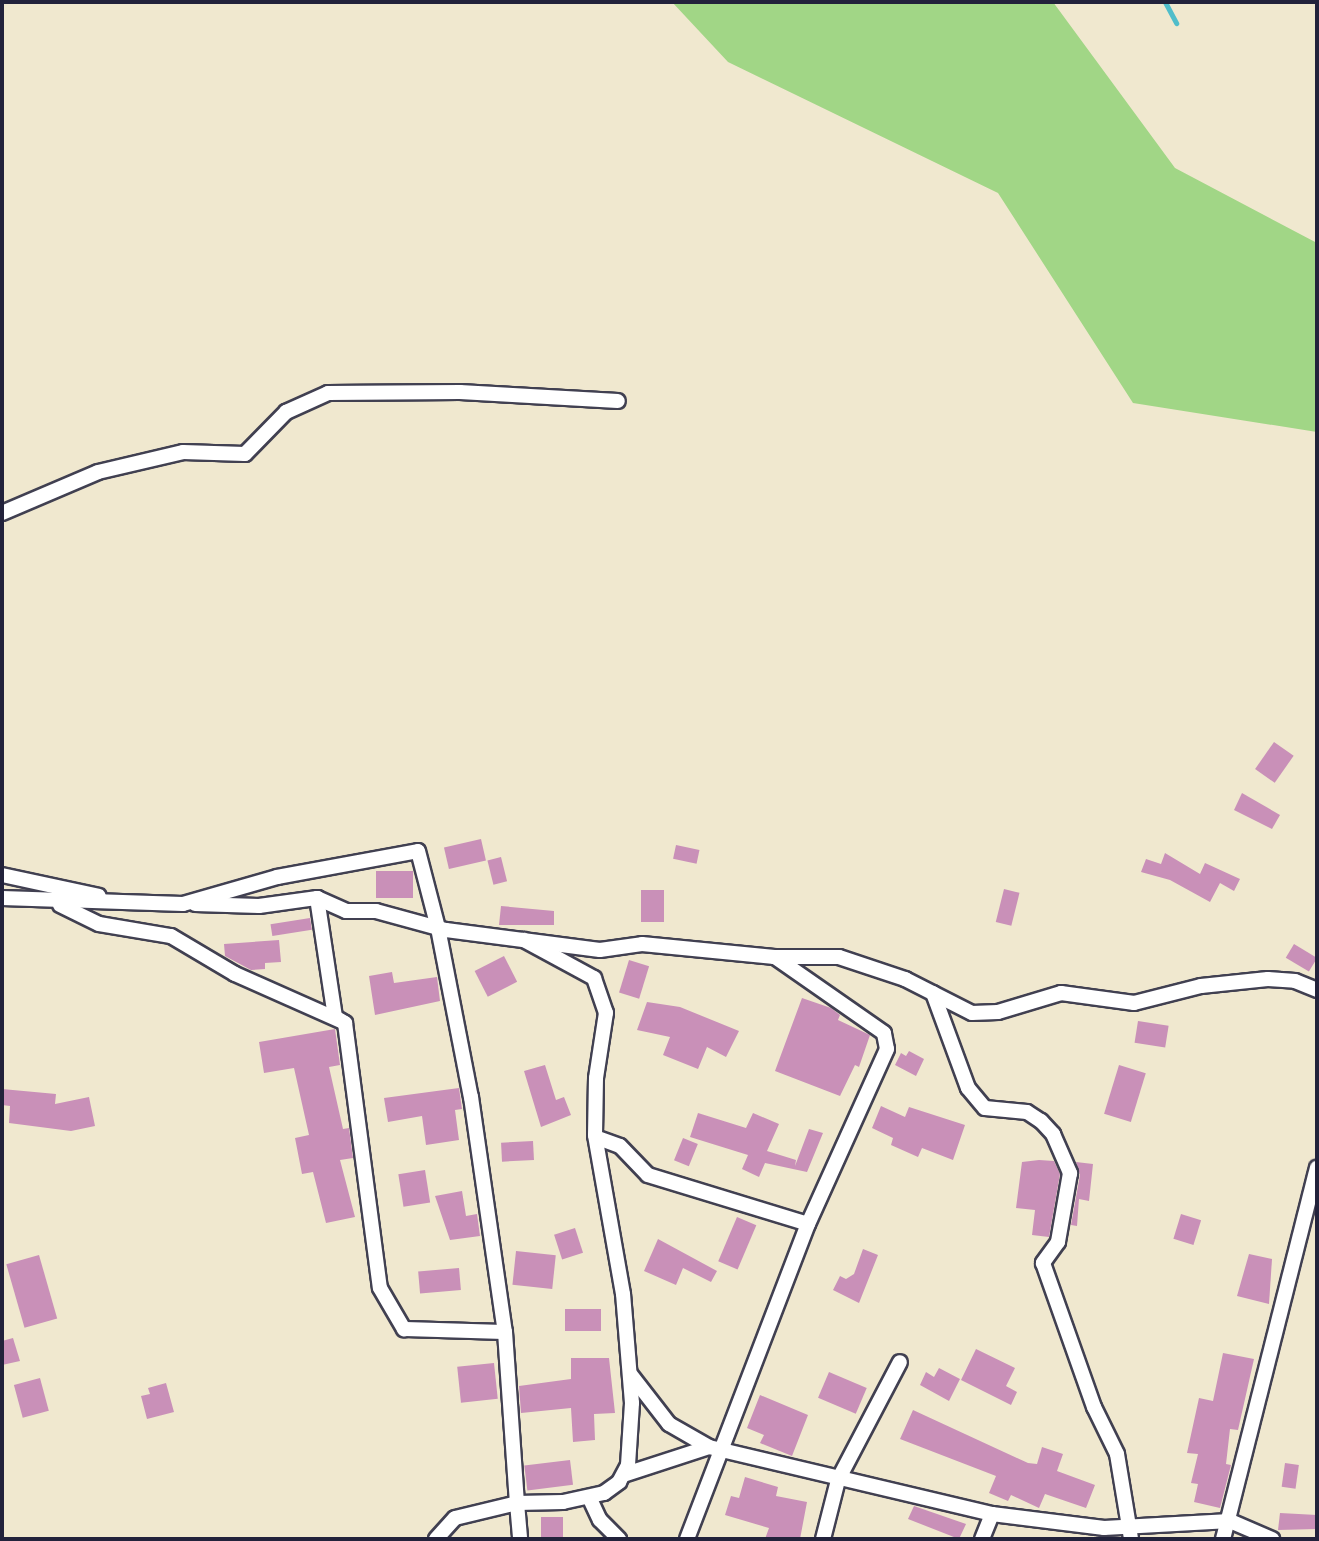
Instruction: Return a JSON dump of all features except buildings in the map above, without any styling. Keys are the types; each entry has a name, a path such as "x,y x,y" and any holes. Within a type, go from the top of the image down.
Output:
{"street":[{"path":"2,513 98,472 183,452 245,454 286,412 328,393 460,392 618,401"},
{"path":"183,904 264,880 413,850 421,855 471,1097 505,1332 520,1539"},
{"path":"2,875 116,901"},
{"path":"2,898 56,903 116,901 259,906 317,898 346,911 376,911 438,928 600,950 642,944 774,957 846,958 933,993 972,1013 987,1013 1052,994 1134,1003 1201,986 1268,979 1295,981 1317,990"},
{"path":"317,898 326,974 335,1017 345,1023"},
{"path":"56,903 99,924 171,936 235,974 345,1023"},
{"path":"524,940 594,978 604,1000 596,1078 598,1138 621,1279 632,1403 626,1474"},
{"path":"687,1539 714,1449 888,1041 884,1033 774,957"},
{"path":"933,993 968,1088 985,1108 1027,1112 1041,1121 1053,1134 1070,1173 1058,1242 1043,1263 1094,1407 1117,1454 1129,1533"},
{"path":"345,1023 380,1288 391,1310 404,1329 413,1331 505,1332"},
{"path":"598,1138 620,1146 648,1175 808,1224"},
{"path":"1223,1539 1317,1168"},
{"path":"823,1539 838,1480 900,1362"},
{"path":"628,1371 669,1424 714,1449 992,1514 1129,1533 1230,1521 1272,1539"},
{"path":"436,1539 455,1518 517,1503 590,1499 626,1474 714,1449"},
{"path":"590,1499 600,1520 619,1539"},
{"path":"982,1539 992,1514"},
{"path":"1104,1528 1117,1539"}],"green space":[{"path":"672,2 1053,2 1175,168 1317,243 1317,432 1133,403 998,193 728,62"}],"waterway":[{"path":"1165,2 1176,23"}]}
